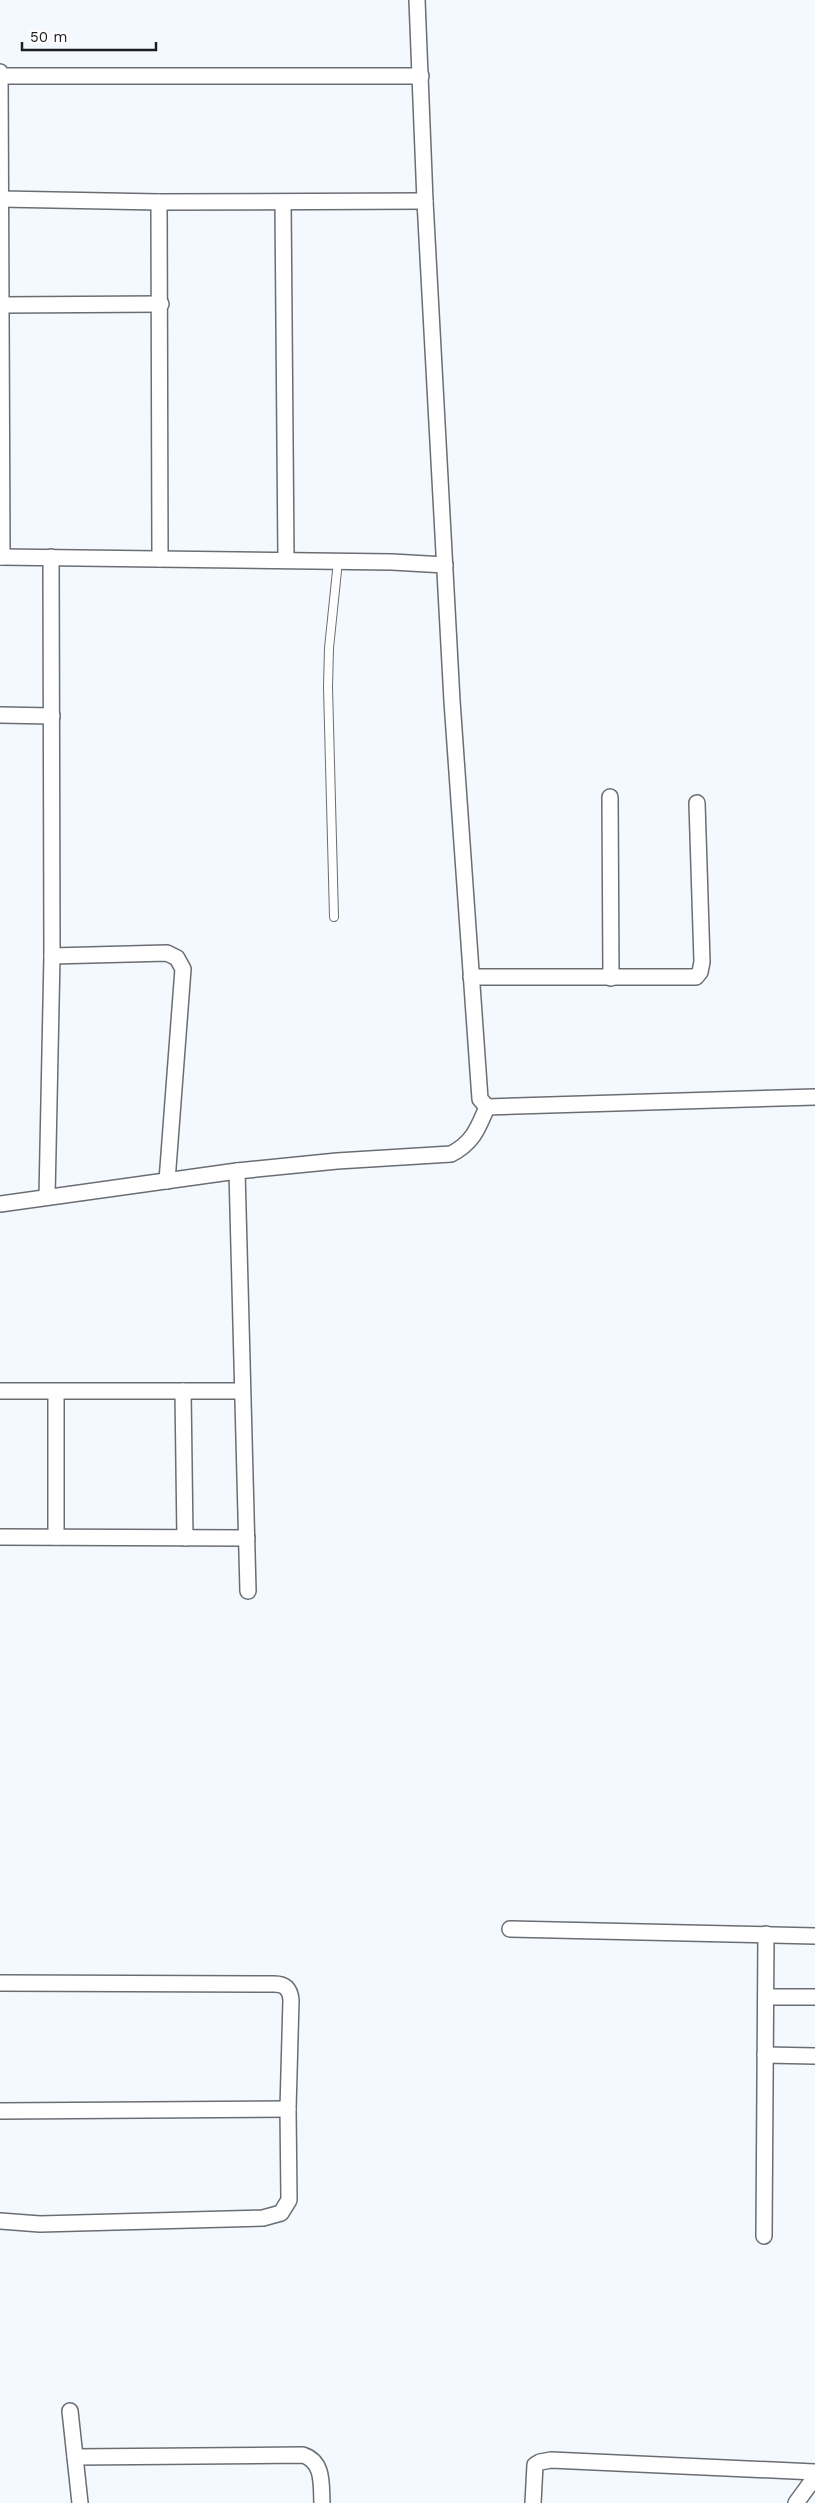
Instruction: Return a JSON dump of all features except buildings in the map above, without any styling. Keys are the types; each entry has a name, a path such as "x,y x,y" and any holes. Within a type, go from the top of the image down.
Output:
{"street":[{"path":"418,0 426,201 445,565 480,1098 487,1107"},
{"path":"0,72 0,252 2,305 1,557 286,560 445,565"},
{"path":"0,76 421,76"},
{"path":"1,199 159,202 426,201"},
{"path":"159,202 161,304 160,559"},
{"path":"283,202 286,560"},
{"path":"2,305 161,304"},
{"path":"47,1197 52,956 52,557"},
{"path":"0,715 52,716"},
{"path":"610,797 611,978"},
{"path":"472,977 696,977 700,972 697,803"},
{"path":"52,956 167,954 177,958 183,969 167,1181"},
{"path":"487,1107 815,1097"},
{"path":"0,1204 236,1172 337,1161 451,1154 463,1148 475,1136 487,1107"},
{"path":"236,1172 248,1591"},
{"path":"0,1391 242,1391"},
{"path":"183,1391 185,1538"},
{"path":"56,1392 56,1537"},
{"path":"0,1537 247,1538"},
{"path":"510,1929 815,1936"},
{"path":"764,2236 766,1934"},
{"path":"0,1983 282,1984 290,1993 291,2000 288,2109 289,2200 281,2213 274,2216 40,2224 0,2221"},
{"path":"766,1997 815,1998"},
{"path":"765,2055 815,2056"},
{"path":"0,2111 288,2109"},
{"path":"70,2411 80,2503"},
{"path":"75,2457 303,2455 311,2458 319,2469 322,2503"},
{"path":"533,2503 535,2465 551,2460 815,2472"},
{"path":"796,2503 815,2477"}],"lane":[{"path":"334,917 328,687 329,648 338,561"}]}
